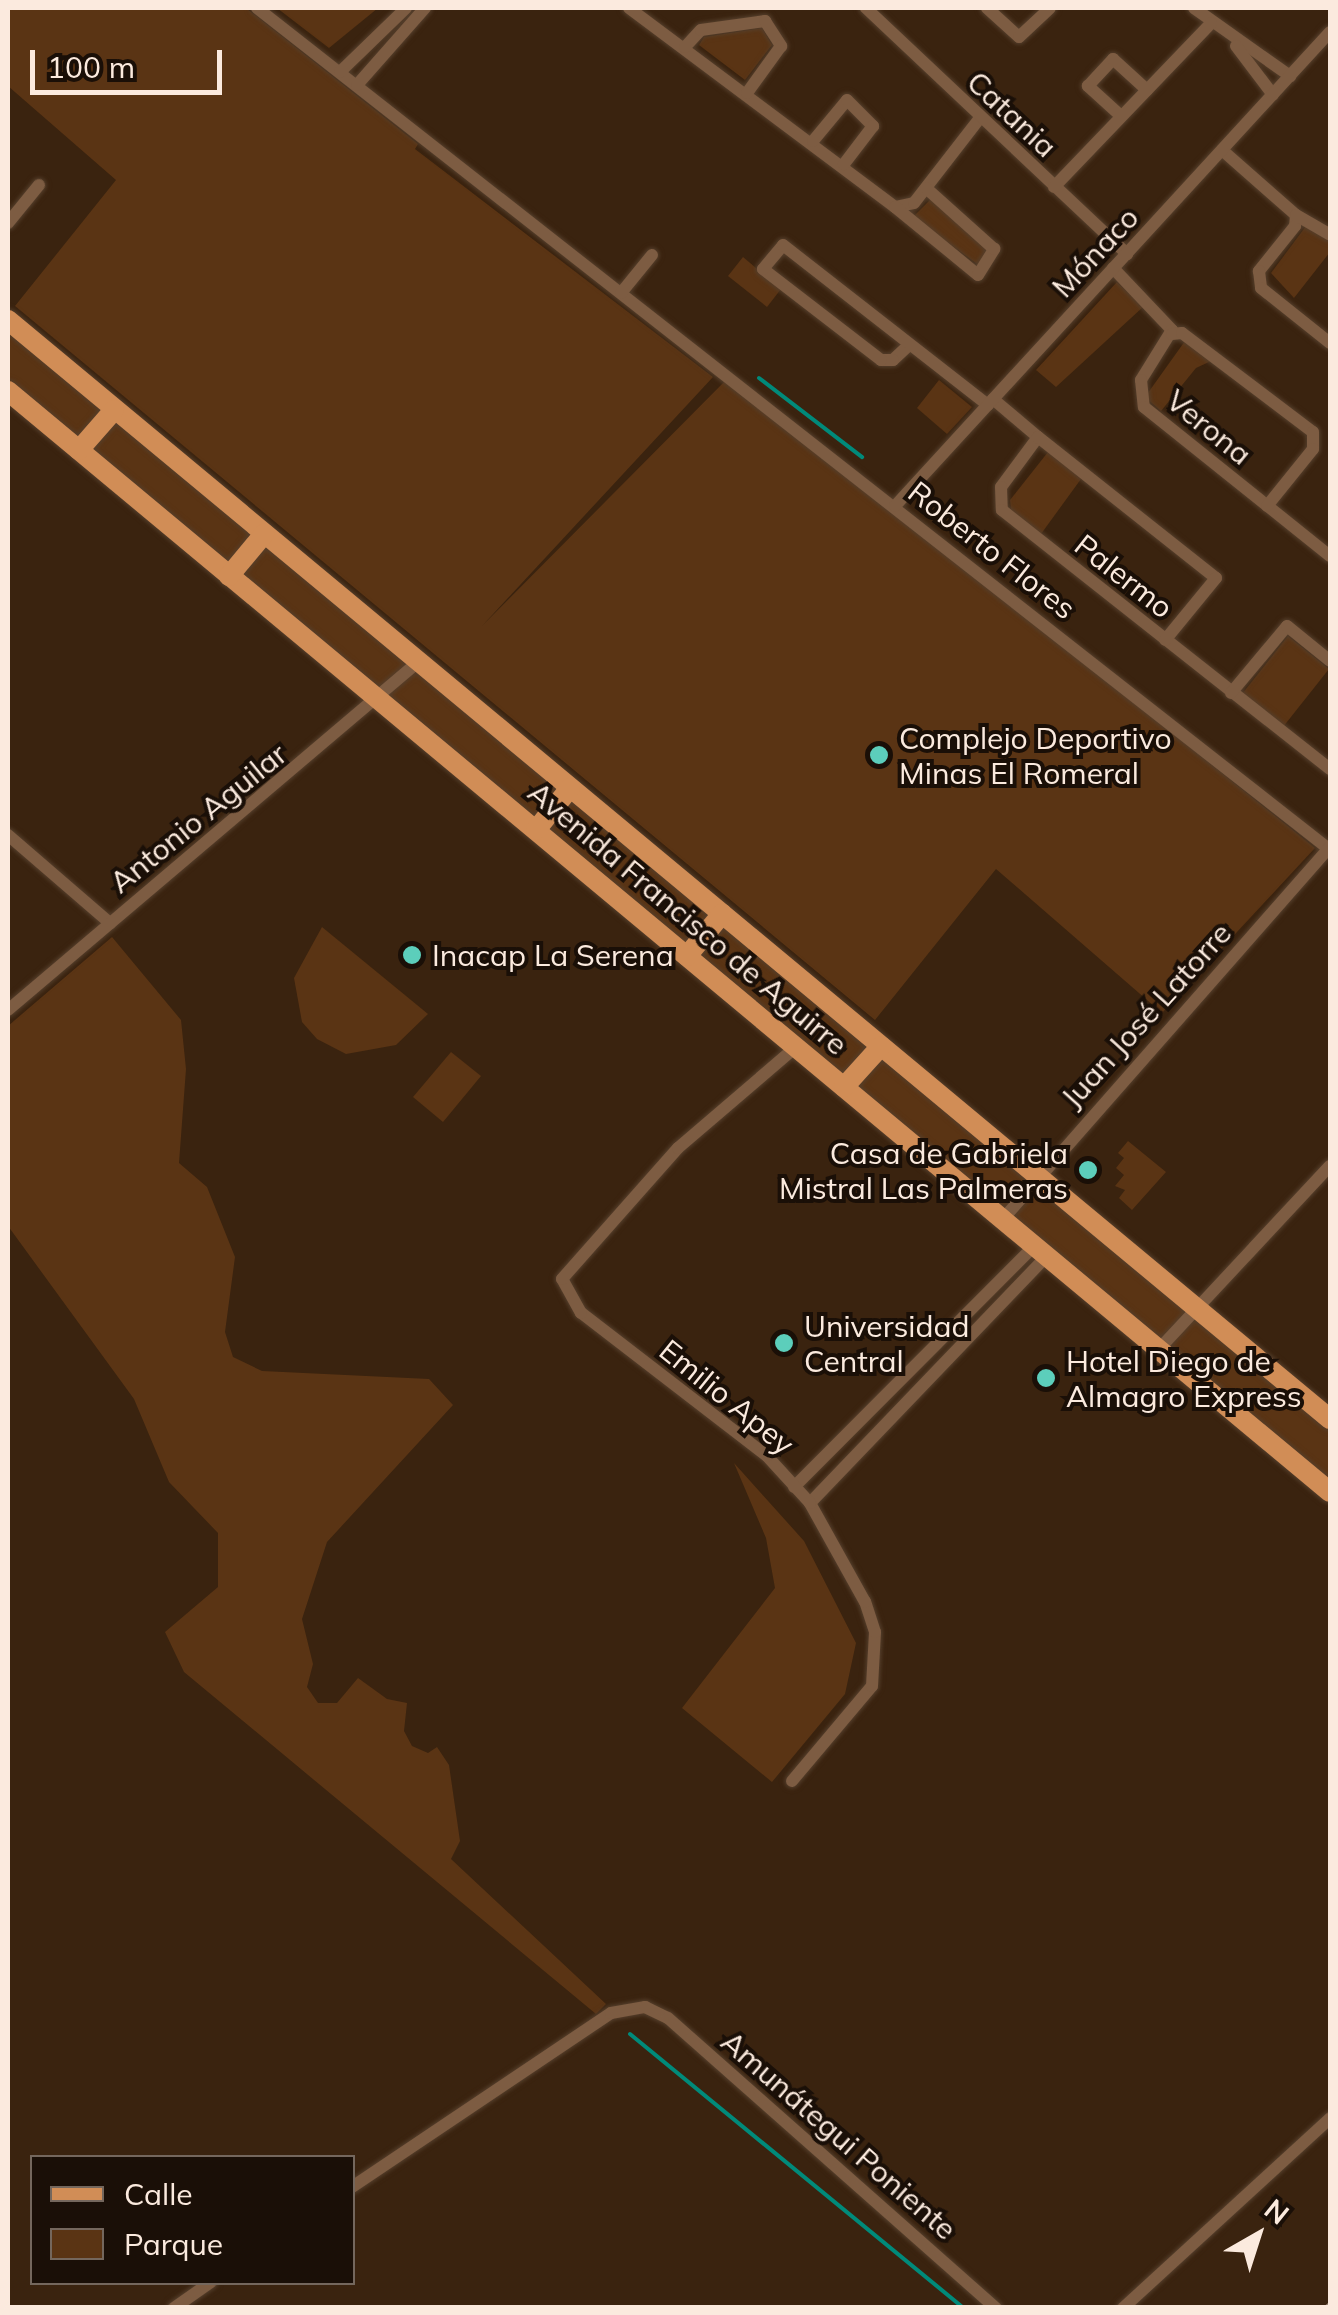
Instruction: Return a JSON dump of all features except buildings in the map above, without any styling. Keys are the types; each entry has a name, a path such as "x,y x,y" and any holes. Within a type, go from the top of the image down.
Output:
{"main road":[{"name":"Avenida Francisco de Aguirre","path":"8,320 1330,1419"},
{"name":"Avenida Francisco de Aguirre","path":"8,391 1330,1492"},
{"path":"78,450 114,410"},
{"path":"229,576 264,534"},
{"path":"536,830 570,788"},
{"path":"687,956 722,914"},
{"path":"844,1087 881,1046"}],"street":[{"name":"Roberto Flores","path":"257,8 1330,849"},
{"path":"340,72 406,8"},
{"path":"356,85 425,8"},
{"name":"Catania","path":"866,8 1127,254"},
{"path":"987,8 1020,37 1050,8"},
{"path":"1194,8 1232,40 1290,76"},
{"path":"634,9 844,164 978,274 994,249 926,188"},
{"path":"685,47 701,30 765,21 781,46 747,93"},
{"path":"1054,186 1211,23"},
{"name":"Mónaco","path":"896,506 1330,32"},
{"path":"1232,40 1273,94"},
{"path":"1121,116 1088,86 1113,59 1147,90"},
{"path":"812,141 847,100 873,126 844,164"},
{"path":"895,207 914,203 980,118"},
{"path":"1222,150 1296,215 1330,234"},
{"path":"8,223 39,185"},
{"path":"1296,215 1295,226 1260,270 1258,284 1330,343"},
{"path":"909,345 893,360 881,360 763,269 783,245 909,345 1038,436 1216,578 1164,640"},
{"path":"621,293 652,255"},
{"path":"1114,268 1169,323 1172,334 1182,333 1313,432 1313,449 1267,506"},
{"name":"Verona","path":"1172,334 1141,380 1144,407 1330,556"},
{"name":"Palermo","path":"1038,436 1000,487 1002,510 1330,769"},
{"path":"1231,693 1287,626 1330,661"},
{"name":"Antonio Aguilar","path":"8,1010 380,701 418,662"},
{"path":"8,835 110,923"},
{"name":"Juan José Latorre","path":"1003,1219 1036,1175 1330,849"},
{"name":"Emilio Apey","path":"792,1781 872,1686 876,1657 865,1602 810,1504 768,1456 581,1312 563,1288 564,1270 678,1148 796,1047"},
{"path":"1160,1348 1194,1306 1330,1166"},
{"path":"794,1486 1041,1251"},
{"path":"810,1504 1041,1251"},
{"name":"Amunátegui Poniente","path":"355,2185 611,2013 645,2006 668,2018 996,2308"},
{"path":"1123,2308 1330,2118"},
{"path":"174,2308 207,2285"}],"green space":[{"path":"8,8 246,8 418,144 415,149 713,377 482,626 729,377 1315,848 1162,1013 996,869 875,1020 15,306 116,180 8,86"},
{"path":"277,8 378,8 329,48"},
{"path":"762,28 772,45 745,80 699,45 704,37"},
{"path":"931,199 985,247 989,256 980,266 913,217"},
{"path":"1309,222 1330,239 1330,252 1294,298 1271,273"},
{"path":"743,257 781,289 767,307 728,276"},
{"path":"1117,282 1143,307 1056,387 1036,370"},
{"path":"8,325 1330,1427 1330,1485 8,384"},
{"path":"1185,341 1211,361 1196,368 1161,411 1145,397"},
{"path":"939,380 972,407 947,434 917,408"},
{"path":"1048,452 1081,479 1041,534 1011,510 1010,500"},
{"path":"1288,636 1329,669 1283,727 1242,694"},
{"path":"322,927 428,1014 396,1045 346,1054 317,1039 302,1022 294,978"},
{"path":"112,937 181,1020 186,1069 179,1163 207,1187 235,1257 225,1332 233,1357 262,1371 429,1379 453,1405 327,1542 302,1619 313,1664 307,1687 318,1703 337,1703 358,1678 387,1699 407,1703 404,1731 412,1746 428,1753 437,1747 449,1765 460,1841 451,1859 606,2004 596,2014 184,1672 165,1632 218,1587 218,1533 169,1482 134,1399 8,1226 8,1026"},
{"path":"451,1052 481,1076 443,1122 413,1097"},
{"path":"1128,1141 1166,1172 1132,1210 1119,1198 1125,1190 1115,1186 1124,1175 1116,1168 1124,1158 1118,1153"},
{"path":"734,1463 804,1541 856,1643 845,1694 772,1782 682,1708 775,1588 766,1538"}],"waterway":[{"path":"759,378 862,457"},
{"path":"630,2034 964,2308"}],"railway":[{"path":"1325,2308 1330,2304"}],"place":[{"name":"Complejo Deportivo Minas El Romeral","path":"879,755"},
{"name":"Inacap La Serena","path":"412,955"},
{"name":"Casa de Gabriela Mistral Las Palmeras","path":"1088,1170"},
{"name":"Universidad Central","path":"784,1343"},
{"name":"Hotel Diego de Almagro Express","path":"1046,1378"}]}
